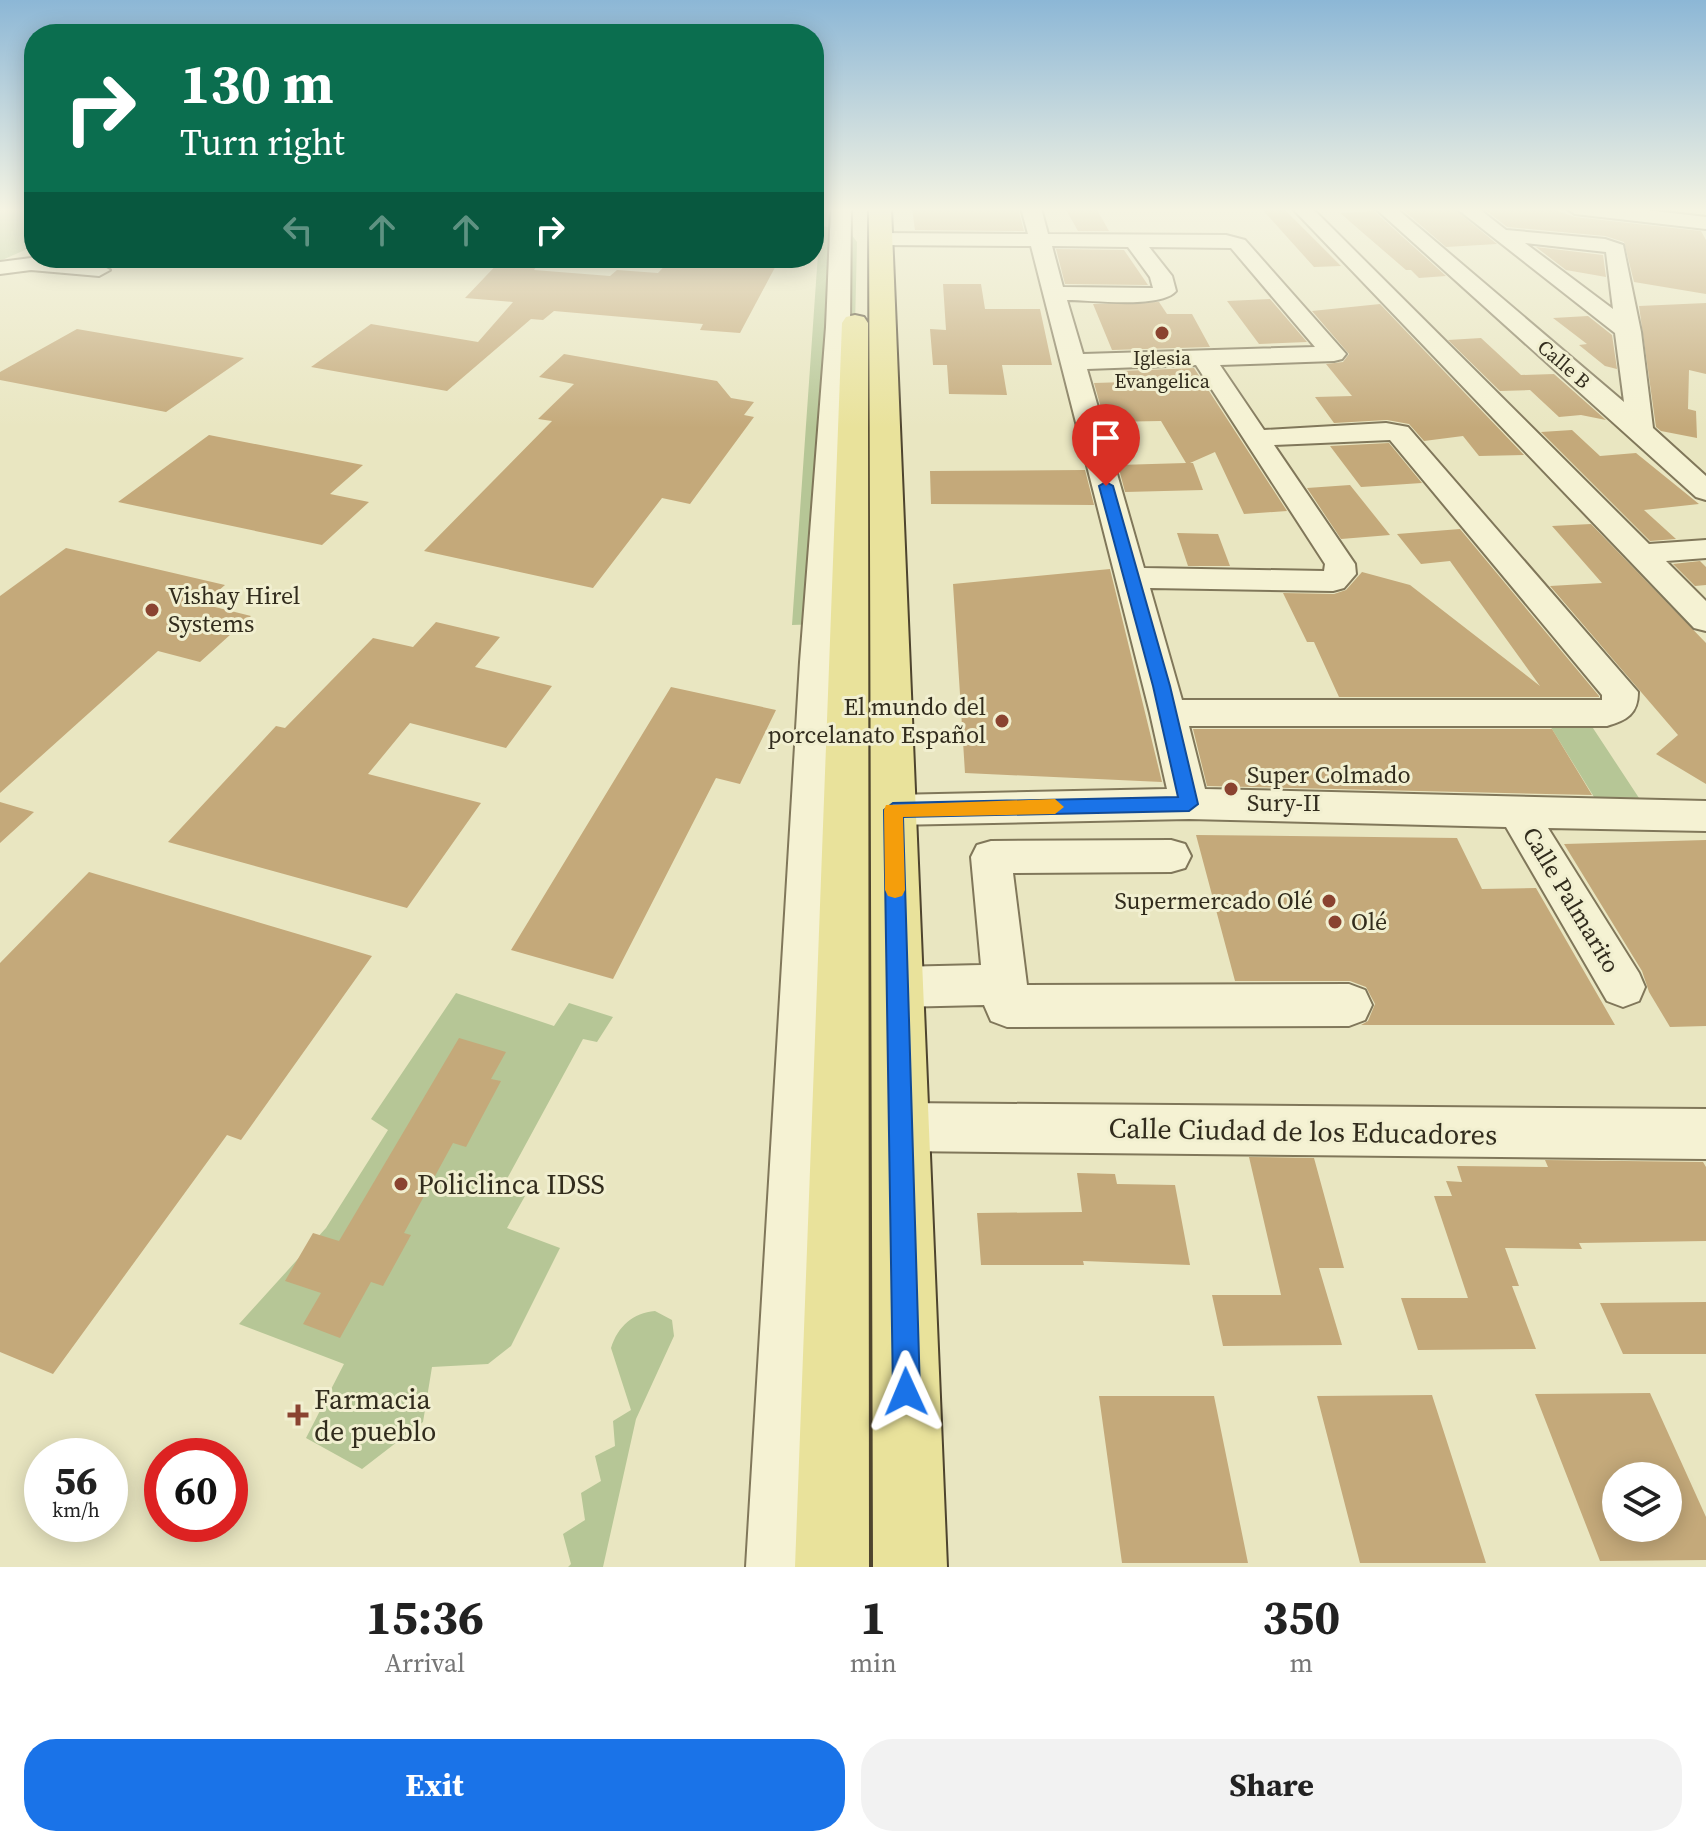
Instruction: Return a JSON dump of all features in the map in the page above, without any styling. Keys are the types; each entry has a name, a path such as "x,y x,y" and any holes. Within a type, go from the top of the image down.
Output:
{"main road":[{"path":"832,1567 852,281"},
{"path":"857,281 893,810 910,1567"}],"street":[{"path":"778,1567 817,662 837,342 845,281"},
{"path":"1050,281 1133,578 1189,804"},
{"path":"1053,293 1156,295 1165,291 1162,281"},
{"path":"1074,362 1334,354 1270,281"},
{"path":"1373,281 1706,620"},
{"name":"Calle B","path":"1468,281 1706,491"},
{"path":"1561,281 1629,332"},
{"path":"1621,281 1640,430"},
{"path":"1133,578 1333,581 1340,574 1340,564 1204,359"},
{"path":"1168,713 1607,713 1620,706 1620,692 1399,433 1386,431 1256,438"},
{"path":"1642,554 1706,549"},
{"path":"893,810 1189,804 1704,819"},
{"name":"Calle Palmarito","path":"1519,814 1623,987"},
{"path":"1171,856 991,857 1007,1006 1349,1005"},
{"path":"897,987 1005,984"},
{"name":"Calle Ciudad de los Educadores","path":"900,1127 1706,1134"}],"green space":[{"path":"816,281 856,281 848,623 792,625"},
{"path":"1547,721 1589,722 1639,798 1594,797"},
{"path":"456,993 554,1026 569,1003 613,1017 597,1042 583,1039 502,1188 525,1196 507,1228 560,1248 511,1346 488,1364 432,1367 423,1422 362,1469 306,1438 344,1364 239,1324 326,1228 388,1130 371,1119"},
{"path":"655,1311 672,1320 674,1336 636,1419 603,1567 568,1567 571,1564 563,1534 585,1520 581,1493 601,1481 595,1456 615,1446 613,1421 631,1410 611,1348 627,1322"}],"building":[{"path":"481,281 768,281 740,333 700,330 703,324 554,311 543,320 531,319 447,391 311,367 371,324 478,342 513,302 465,298"},
{"path":"1064,281 1145,281 1148,285 1065,284"},
{"path":"1706,281 1706,294 1634,282"},
{"path":"943,284 981,284 985,309 1040,309 1052,365 1002,365 1007,395 949,394 947,365 933,365 930,329 946,330"},
{"path":"1270,299 1307,342 1259,344 1227,301"},
{"path":"1159,302 1167,314 1192,314 1210,347 1112,350 1093,304"},
{"path":"1706,303 1706,374 1689,370 1688,409 1696,411 1697,438 1661,431 1656,427 1639,306"},
{"path":"1380,304 1524,455 1479,456 1463,436 1424,441 1409,424 1387,420 1334,423 1315,397 1352,396 1326,364 1343,362 1349,354 1312,311"},
{"path":"1588,316 1612,335 1617,369 1605,366 1579,345 1587,344 1553,318"},
{"path":"77,329 244,358 166,412 0,380 0,372"},
{"path":"1481,338 1521,375 1554,374 1606,420 1581,415 1559,417 1530,390 1500,391 1448,340"},
{"path":"564,354 717,381 731,398 754,402 744,415 754,417 690,504 662,498 593,588 424,551 552,421 538,419 574,384 539,377"},
{"path":"1194,368 1287,511 1244,514 1215,452 1190,463 1193,463 1203,490 1125,492 1118,465 1186,463 1161,421 1105,422 1094,383 1126,382 1121,371"},
{"path":"1572,430 1600,456 1636,453 1699,504 1644,510 1676,539 1650,541 1541,432"},
{"path":"209,435 363,465 330,494 369,502 322,545 118,502"},
{"path":"1389,443 1422,483 1361,487 1330,446"},
{"path":"1085,470 1094,505 931,504 930,471"},
{"path":"1350,485 1390,535 1341,539 1307,488"},
{"path":"1591,524 1706,643 1706,784 1656,754 1678,735 1550,586 1602,583 1552,526"},
{"path":"1460,529 1599,697 1339,697 1314,642 1307,642 1283,593 1334,594 1346,590 1362,572 1410,585 1540,686 1450,561 1421,564 1397,534"},
{"path":"1177,533 1218,534 1230,566 1188,566"},
{"path":"66,548 225,585 203,604 251,616 200,662 158,651 0,793 0,596"},
{"path":"1700,561 1706,567 1706,585 1695,586 1673,564"},
{"path":"1110,569 1162,782 965,773 953,584"},
{"path":"436,622 500,637 475,667 552,686 506,748 410,723 368,774 481,803 407,908 168,842 276,726 285,728 373,638 413,647"},
{"path":"671,687 776,710 740,784 716,778 613,979 511,950"},
{"path":"1193,729 1552,729 1592,795 1207,786"},
{"path":"0,802 34,812 0,843"},
{"name":"Olé","path":"1196,835 1457,838 1482,889 1536,888 1615,1025 1361,1025 1368,1021 1375,1004 1366,987 1350,981 1235,981"},
{"path":"1706,840 1706,1026 1670,1027 1649,992 1642,971 1564,844"},
{"path":"89,872 372,956 241,1140 227,1135 53,1374 0,1352 0,963"},
{"name":"Policlinca IDSS","path":"459,1038 506,1052 491,1079 501,1081 466,1147 453,1143 404,1233 411,1235 383,1286 371,1282 340,1338 303,1324 321,1293 285,1281 313,1233 339,1241"},
{"path":"1249,1157 1314,1158 1344,1268 1319,1268 1342,1345 1223,1346 1212,1295 1281,1295"},
{"path":"1545,1160 1703,1162 1706,1167 1706,1241 1579,1243 1582,1249 1505,1248 1519,1286 1512,1286 1536,1349 1418,1350 1401,1298 1468,1298 1434,1196 1452,1196 1446,1181 1462,1182 1457,1166 1548,1167"},
{"path":"1077,1173 1115,1174 1117,1184 1175,1185 1190,1265 1083,1261 1084,1265 981,1265 977,1213 1082,1212"},
{"path":"1706,1302 1706,1354 1623,1354 1600,1303"},
{"path":"1650,1393 1681,1462 1602,1462 1602,1542 1682,1542 1682,1464 1706,1517 1706,1560 1600,1561 1535,1394"},
{"path":"1432,1395 1486,1563 1360,1563 1317,1396"},
{"path":"1099,1396 1214,1396 1248,1563 1122,1563"}],"slow traffic":[{"path":"895,890 893,810 1055,807"}],"place":[{"name":"Iglesia Evangelica","path":"1162,333"},
{"name":"Vishay Hirel Systems","path":"152,610"},
{"name":"El mundo del porcelanato Español","path":"1002,721"},
{"name":"Super Colmado Sury-II","path":"1231,789"},
{"name":"Supermercado Olé","path":"1329,901"},
{"name":"Olé","path":"1335,922"},
{"name":"Policlinca IDSS","path":"401,1184"},
{"name":"Farmacia de pueblo","path":"298,1415"}],"route":[{"path":"906,1392 893,810 1189,804 1133,578 1106,486"}]}
